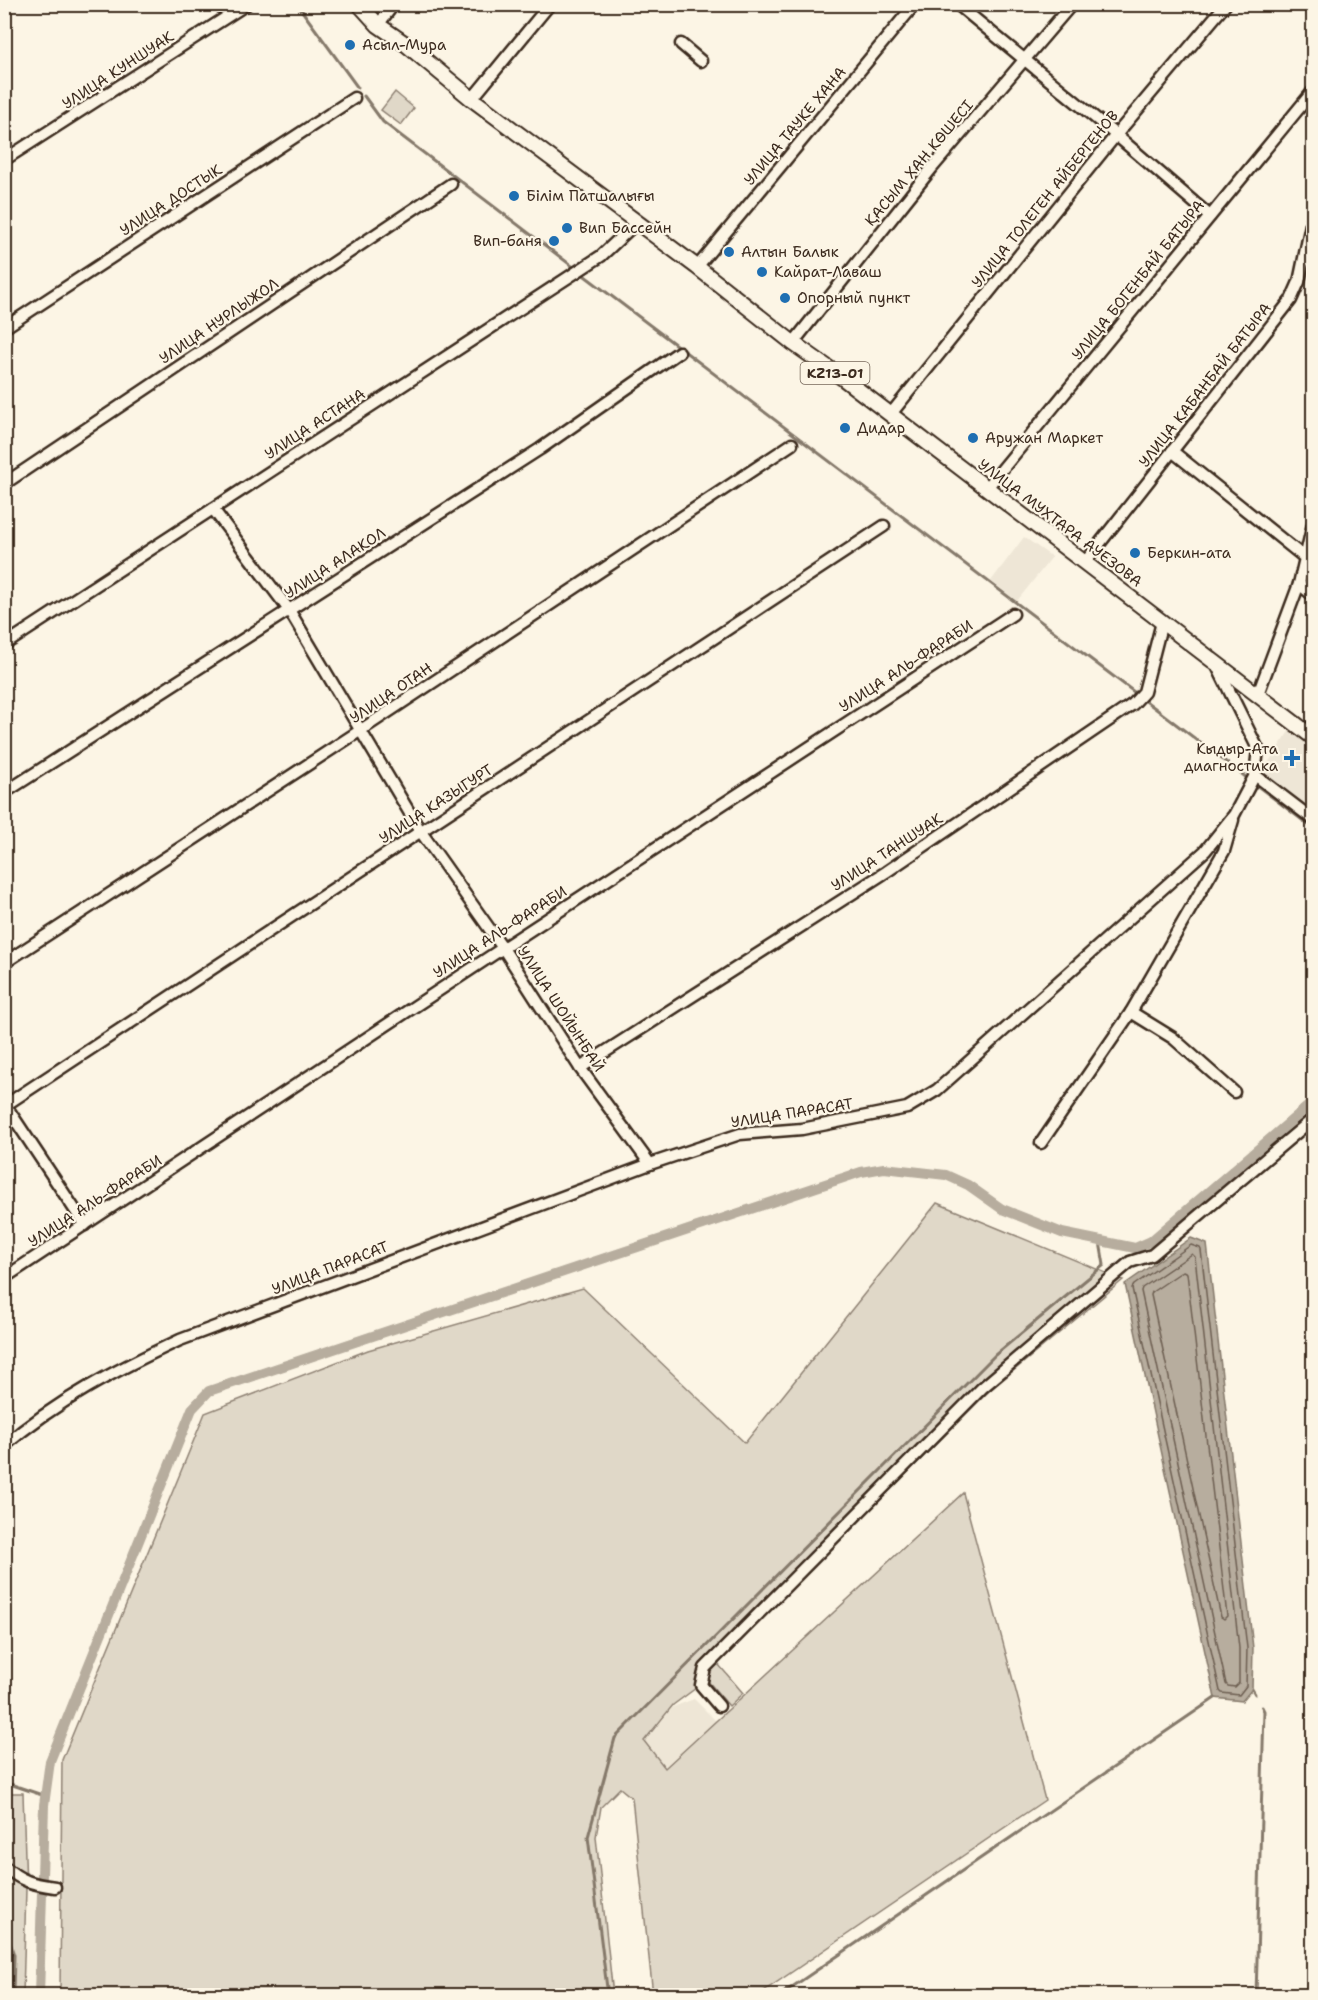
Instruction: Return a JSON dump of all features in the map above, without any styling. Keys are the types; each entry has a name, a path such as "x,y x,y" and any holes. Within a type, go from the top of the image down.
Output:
{"main road":[{"name":"УЛИЦА МУХТАРА АУЕЗОВА","path":"359,4 378,25 407,45 472,99 638,222 793,343 1085,562 1314,738"}],"street":[{"name":"УЛИЦА КУНШУАК","path":"4,160 247,4"},
{"path":"378,25 394,4"},
{"path":"472,99 550,4"},
{"name":"УЛИЦА ТАУКЕ ХАНА","path":"697,267 915,4"},
{"path":"957,4 1210,216"},
{"name":"ҚАСЫМ ХАН КӨШЕСІ","path":"793,343 932,168 1072,4"},
{"name":"УЛИЦА ТОЛЕГЕН АЙБЕРГЕНОВ","path":"890,415 1116,135 1226,4"},
{"path":"681,44 701,61"},
{"name":"УЛИЦА БОГЕНБАЙ БАТЫРА","path":"986,489 1314,90"},
{"name":"УЛИЦА ДОСТЫК","path":"4,328 354,98"},
{"name":"УЛИЦА НУРЛЫЖОЛ","path":"4,484 451,184"},
{"name":"УЛИЦА КАБАНБАЙ БАТЫРА","path":"1085,562 1291,300 1299,282 1314,210"},
{"name":"УЛИЦА АСТАНА","path":"4,645 601,256 638,222"},
{"name":"УЛИЦА АЛАКОЛ","path":"4,793 540,449 679,352"},
{"name":"УЛИЦА ОТАН","path":"4,963 362,730 792,444"},
{"path":"1172,451 1304,558"},
{"name":"УЛИЦА ШОЙЫНБАЙ","path":"213,509 289,610 421,832 503,948 580,1068 650,1164"},
{"path":"1258,694 1299,584 1314,520"},
{"name":"УЛИЦА КАЗЫГУРТ","path":"5,1105 884,526"},
{"path":"1299,584 1314,596"},
{"name":"УЛИЦА АЛЬ-ФАРАБИ","path":"4,1278 1013,614"},
{"name":"УЛИЦА ТАНШУАК","path":"580,1068 886,872 1140,697 1162,622"},
{"name":"УЛИЦА ПАРАСАТ","path":"4,1446 57,1405 147,1355 180,1340 650,1164 740,1134 802,1129 907,1108 937,1090 1197,858 1234,815 1252,779 1258,750 1215,662"},
{"path":"1252,779 1314,820"},
{"path":"1041,1143 1131,1012 1224,851 1234,815"},
{"path":"1197,858 1213,871"},
{"path":"1131,1012 1173,1038 1233,1092"},
{"path":"5,1105 85,1225"},
{"path":"719,1706 701,1684 705,1668 982,1388 1130,1262 1152,1255 1314,1118"},
{"path":"4,1866 28,1883 55,1887"}],"shaded area":[{"path":"395,92 414,108 401,125 381,110"},
{"path":"1024,537 1052,557 1017,601 991,581"},
{"name":"Кыдыр-Ата диагностика","path":"1290,730 1313,747 1313,798 1307,807 1272,781 1264,769"},
{"path":"937,1203 1123,1280 989,1391 722,1658 718,1664 743,1693 729,1706 707,1680 673,1705 644,1741 665,1768 963,1493 1045,1800 758,1995 653,1995 632,1798 620,1788 601,1807 596,1837 613,1995 60,1996 62,1760 205,1413 368,1350 583,1288 745,1443"},
{"path":"694,1699 716,1721 665,1768 644,1742 673,1707"},
{"path":"5,1793 23,1793 26,1889 23,1995 5,1996"}],"water":[{"path":"1191,1238 1207,1244 1253,1648 1252,1689 1242,1701 1215,1698 1125,1284"}],"waterway":[{"path":"297,4 358,88"},
{"path":"364,96 383,122 576,269"},
{"path":"581,273 1138,695"},
{"path":"1143,699 1314,829"},
{"path":"42,1877 44,1805 50,1761 192,1409 209,1391 861,1172 884,1168 946,1175 968,1185 1002,1209 1062,1233 1135,1248 1151,1241 1314,1101"},
{"path":"608,1996 588,1837 615,1738 995,1355 1104,1265 1100,1242"},
{"path":"1252,1689 1255,1694"},
{"path":"779,1996 1215,1698"},
{"path":"1256,1996 1264,1711 1262,1707"},
{"path":"4,1782 45,1796"},
{"path":"39,1996 42,1893"},
{"path":"4,1924 14,1955 13,1996"}],"place":[{"name":"Асыл-Мура","path":"350,45"},
{"name":"Білім Патшалығы","path":"514,196"},
{"name":"Вип Бассейн","path":"567,228"},
{"name":"Вип-баня","path":"554,241"},
{"name":"Алтын Балык","path":"729,252"},
{"name":"Кайрат-Лаваш","path":"762,272"},
{"name":"Опорный пункт","path":"785,298"},
{"name":"Дидар","path":"845,428"},
{"name":"Аружан Маркет","path":"973,438"},
{"name":"Беркин-ата","path":"1135,553"},
{"name":"Кыдыр-Ата диагностика","path":"1292,758"}]}
